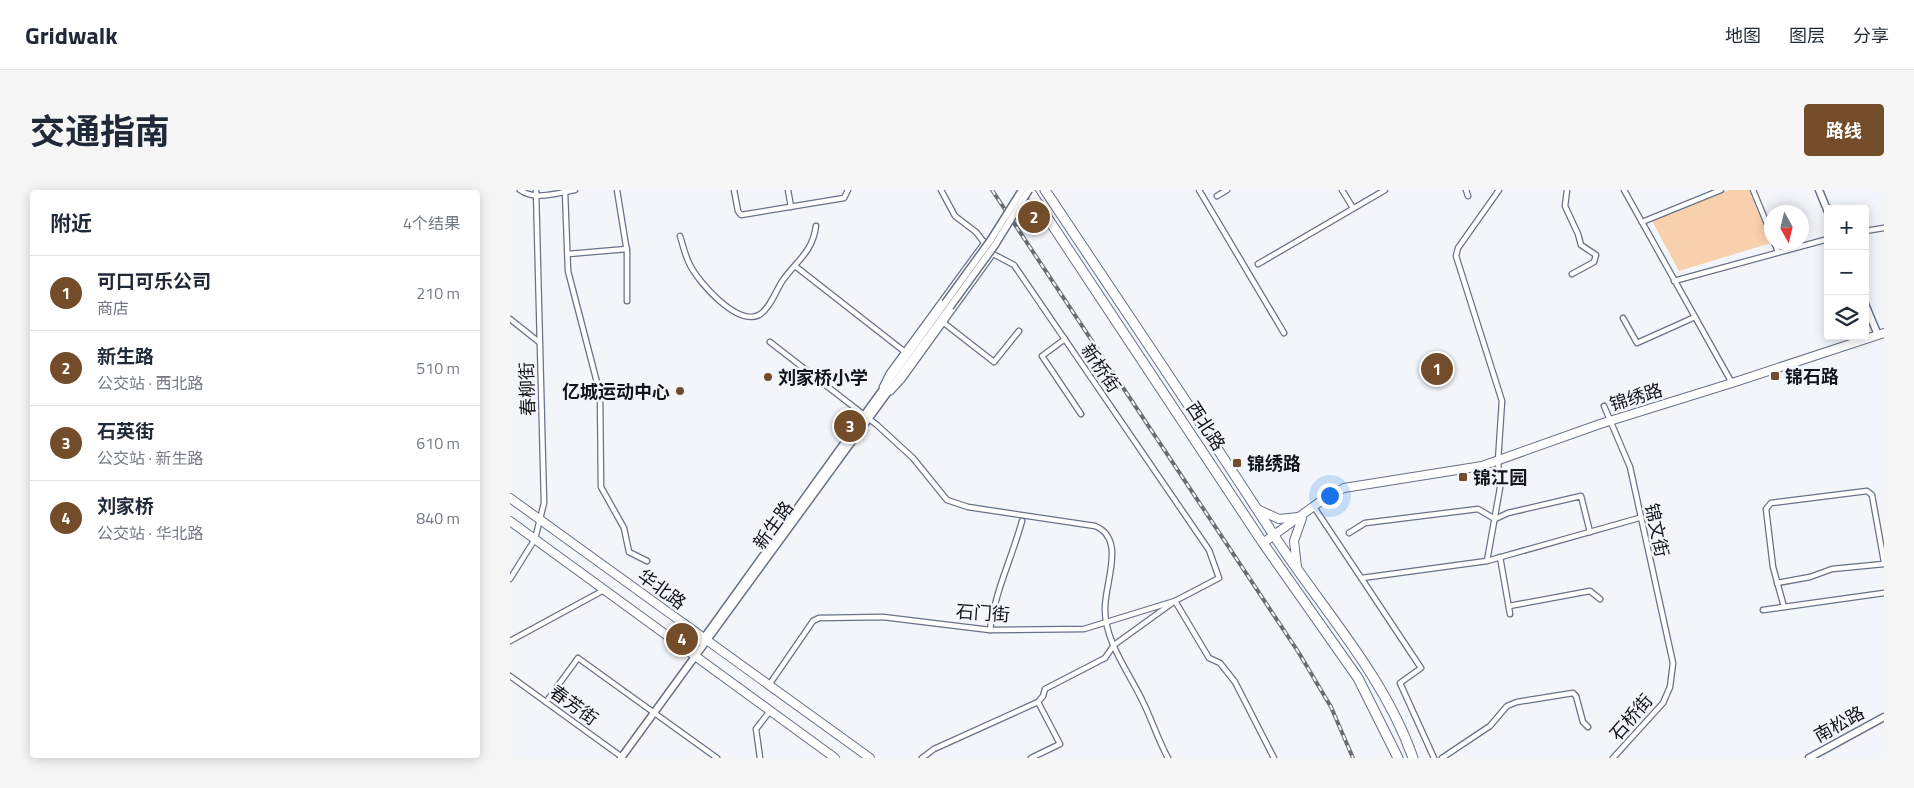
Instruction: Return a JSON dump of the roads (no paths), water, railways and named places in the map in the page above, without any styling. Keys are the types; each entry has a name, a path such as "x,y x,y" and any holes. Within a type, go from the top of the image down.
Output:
{"highway":[{"name":"西北路","path":"1029,190 1263,543 1358,678 1398,758"},
{"name":"西北路","path":"1046,190 1274,536 1371,672 1407,741 1413,758"}],"main road":[{"name":"新生路","path":"948,305 1022,190"},
{"name":"新生路","path":"622,757 697,657 705,639 948,305 995,245 1029,190"},
{"path":"1819,190 1825,205"},
{"path":"1869,312 1881,334"},
{"name":"锦绣路","path":"1263,543 1334,493 1354,485 1462,470 1498,461 1609,421 1881,334"},
{"name":"华北路","path":"510,498 870,758"},
{"path":"1258,509 1279,519 1302,516 1294,541 1297,568"},
{"name":"华北路","path":"510,521 835,758"},
{"name":"南松路","path":"1809,758 1884,717"}],"street":[{"path":"520,190 528,196 575,190"},
{"name":"春柳街","path":"510,579 534,539 544,503 536,190"},
{"path":"617,190 627,249 629,274 627,301"},
{"path":"734,190 738,211 741,215 844,198 848,190"},
{"path":"788,190 791,207"},
{"name":"新桥街","path":"941,190 954,216 976,232 993,254 1014,265 1210,550 1219,578"},
{"path":"1199,190 1284,333"},
{"path":"1217,196 1227,190"},
{"path":"1342,190 1353,208"},
{"path":"1258,264 1385,190"},
{"path":"1466,190 1468,196"},
{"path":"1487,561 1500,488 1498,461 1502,401 1456,256 1458,248 1499,190"},
{"path":"1567,190 1564,206 1578,234 1581,245 1596,255 1594,262 1572,274"},
{"path":"1624,190 1732,383"},
{"path":"1642,222 1720,190"},
{"path":"1753,190 1764,217"},
{"path":"565,192 568,271 600,394 600,487 624,528 629,552 646,561"},
{"path":"680,236 690,266 699,277 732,311 742,317 752,317 761,314 782,281 814,244 816,226"},
{"path":"1869,230 1884,228"},
{"path":"1674,281 1824,240"},
{"path":"882,396 886,378 985,242"},
{"path":"568,254 627,249"},
{"path":"882,396 902,380 993,254"},
{"path":"795,266 904,352"},
{"path":"1623,318 1638,343 1695,317"},
{"path":"510,319 539,342"},
{"path":"944,323 994,362 1019,331"},
{"path":"1065,339 1042,356 1081,414"},
{"path":"770,342 867,417 913,458 942,496 953,503 1095,526 1107,532 1112,550 1105,610 1107,622 1114,645 1135,684 1168,758"},
{"name":"锦文街","path":"1604,406 1630,467 1639,518 1673,663"},
{"path":"1777,583 1810,577 1832,569 1884,563 1872,495 1866,491 1771,503 1766,509 1772,566 1784,607"},
{"path":"1495,519 1508,513 1581,496 1590,532"},
{"path":"1314,507 1420,668 1400,683 1434,758"},
{"path":"1349,533 1365,523 1478,509 1495,519"},
{"path":"1362,578 1487,561 1639,518"},
{"path":"990,630 993,609 1007,566 1012,559 1022,521"},
{"path":"1500,557 1510,614"},
{"name":"石门街","path":"769,685 813,621 819,618 883,617 990,630 1084,629 1175,601 1219,578"},
{"path":"510,641 604,590"},
{"path":"1509,606 1590,591 1600,599"},
{"path":"1764,610 1884,593"},
{"path":"922,758 934,749 1038,702 1043,696 1045,689 1105,658 1114,645 1175,601 1209,658 1220,663 1235,682 1274,758"},
{"path":"546,702 578,658 716,758"},
{"name":"石桥街","path":"1613,758 1663,703 1670,687 1673,663"},
{"name":"春芳街","path":"510,676 622,757"},
{"path":"1442,758 1490,726 1507,706 1517,702 1573,693 1576,696 1583,722 1588,727"},
{"path":"1031,758 1060,744 1038,702"},
{"path":"760,758 756,728 770,710"}],"railway":[{"path":"992,190 1299,653 1331,707 1353,758"}],"place":[{"name":"新生路","path":"1034,217"},
{"name":"可口可乐公司","path":"1437,369"},
{"name":"锦石路","path":"1775,376"},
{"name":"刘家桥小学","path":"768,377"},
{"name":"亿城运动中心","path":"680,391"},
{"name":"石英街","path":"850,426"},
{"name":"锦绣路","path":"1237,463"},
{"name":"锦江园","path":"1463,477"},
{"name":"刘家桥","path":"682,639"}]}
